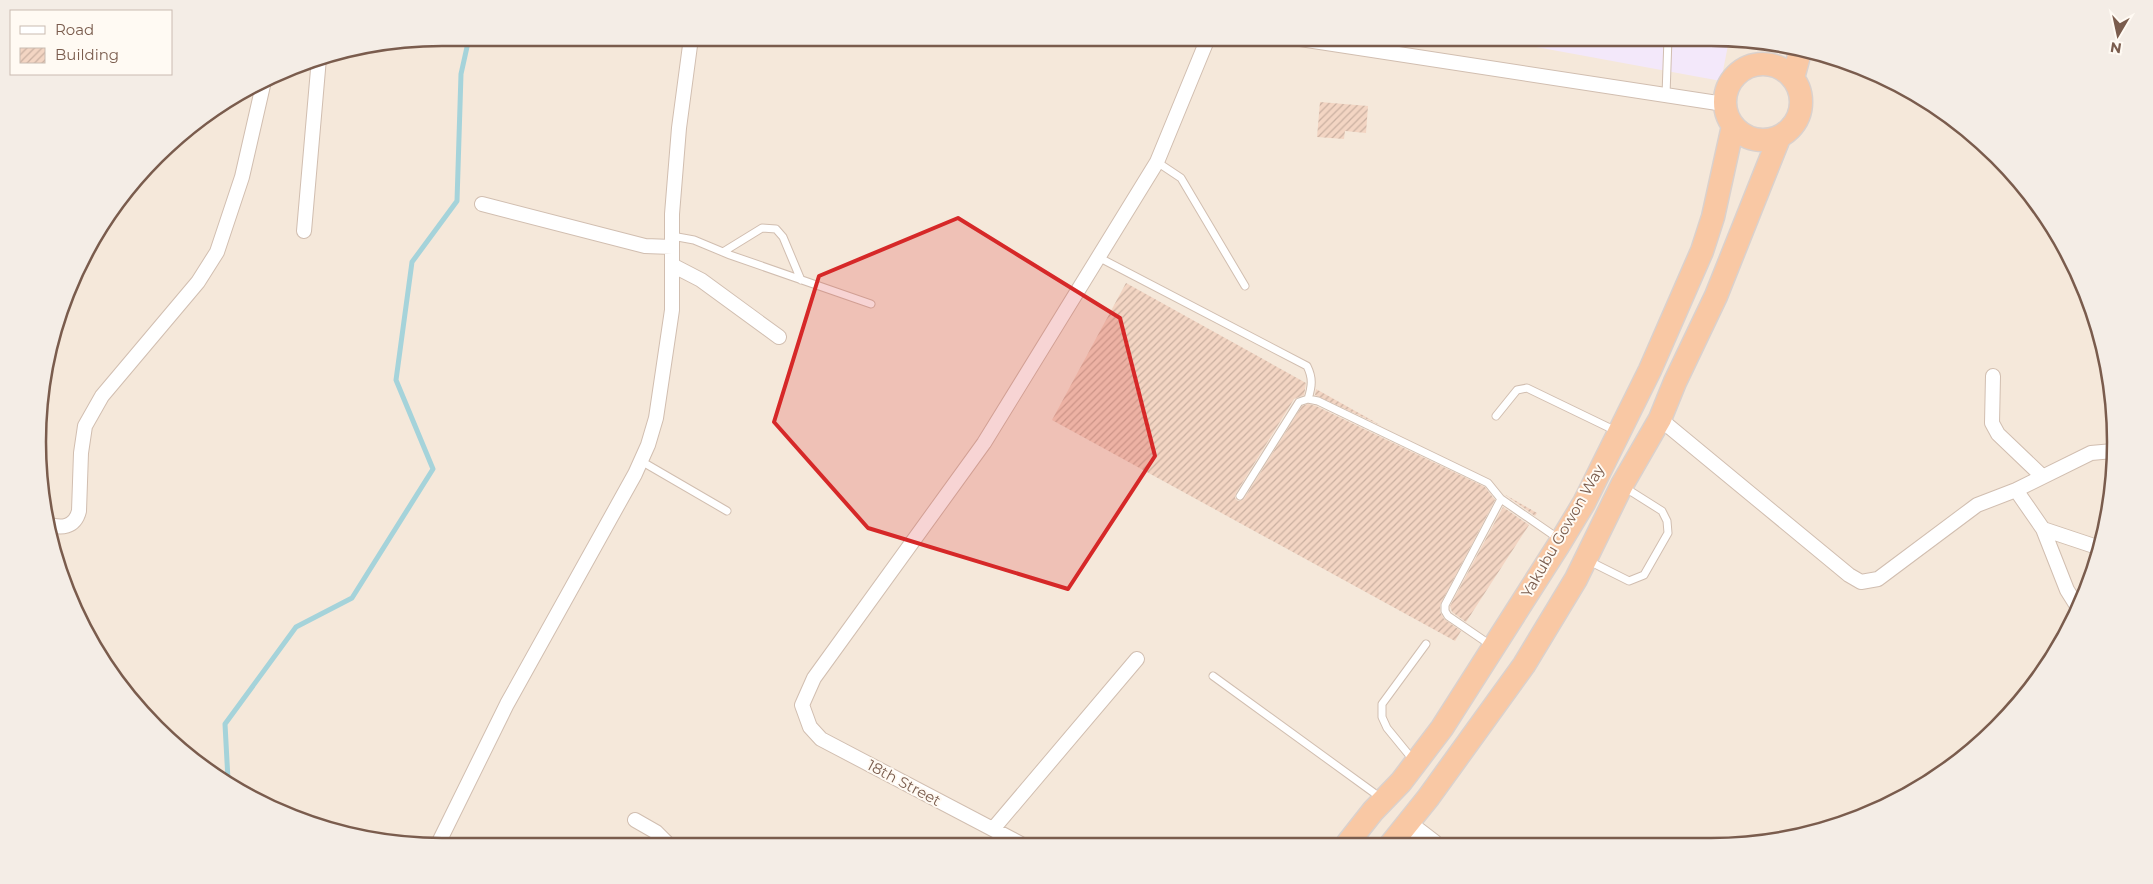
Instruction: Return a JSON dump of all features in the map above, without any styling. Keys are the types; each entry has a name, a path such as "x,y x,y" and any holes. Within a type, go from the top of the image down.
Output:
{"highway":[{"path":"1763,55 1773,65 1784,70 1793,78 1799,86 1802,106 1795,125 1780,138 1759,141 1740,134 1727,116 1724,104 1726,92 1731,81 1739,72 1763,55"},
{"path":"1793,78 1799,57"},
{"name":"Yakubu Gowon Way","path":"1352,838 1401,782 1442,728 1584,502 1650,370 1702,251 1713,217 1733,126"},
{"name":"Yakubu Gowon Way","path":"1396,838 1524,665 1586,560 1622,486 1660,419 1675,382 1716,296 1780,138"}],"street":[{"path":"441,838 507,704 641,461 648,445 656,418 672,310 672,214 679,128 690,46"},
{"path":"1098,257 1157,162 1205,46"},
{"path":"1346,46 1724,104"},
{"path":"304,231 318,66"},
{"path":"56,526 65,527 77,519 80,511 81,453 85,426 102,396 198,282 217,252 242,177 262,90"},
{"path":"482,204 645,246 672,241"},
{"name":"18th Street","path":"1010,838 821,739 810,727 802,705 814,678 984,443 1098,257"},
{"path":"672,265 702,280 779,337"},
{"path":"1993,376 1992,423 1998,434 2042,476"},
{"path":"1660,419 1849,575 1862,582 1878,580 1977,505 2016,490 2091,453 2107,452"},
{"path":"2016,490 2043,529 2067,590 2074,600"},
{"path":"2043,529 2093,546"},
{"path":"994,829 1137,660"},
{"path":"635,820 656,832 662,838"},
{"path":"1408,824 1426,838"}],"lane":[{"path":"1666,95 1668,46"},
{"path":"1157,162 1181,178 1245,286"},
{"path":"722,252 762,228 776,229 784,237 801,280"},
{"path":"672,241 694,240 722,252 871,304"},
{"path":"1098,257 1307,366 1312,375 1312,386 1308,399"},
{"path":"1496,416 1517,390 1527,388 1618,432"},
{"path":"1240,496 1299,402 1308,399 1318,401 1488,483 1501,499 1561,541"},
{"path":"641,461 727,511"},
{"path":"1586,560 1629,580 1644,575 1668,533 1667,521 1662,512 1622,486"},
{"path":"1493,647 1448,616 1445,611 1445,605 1501,499"},
{"path":"1416,762 1387,728 1382,717 1382,704 1426,644"},
{"path":"1213,676 1384,800"}],"highlighted area":[{"path":"958,218 1120,318 1155,456 1068,589 868,528 774,422 819,276"}],"shaded area":[{"path":"442,46 1711,46 1737,47 1788,54 1838,67 1862,76 1909,99 1972,144 2009,181 2025,201 2054,244 2066,267 2086,315 2093,340 2099,365 2106,416 2106,468 2103,494 2099,519 2086,569 2066,617 2040,662 2009,703 1972,740 1909,785 1862,808 1813,824 1763,834 1711,838 442,838 416,837 365,830 315,817 291,808 244,785 201,756 181,740 144,703 113,662 99,640 76,593 60,544 54,519 47,468 47,416 54,365 67,315 76,291 99,244 144,181 181,144 244,99 291,76 315,67 365,54"},
{"path":"1531,46 1728,47 1721,81"}],"building":[{"path":"1320,102 1368,106 1366,133 1345,131 1344,139 1317,137"},
{"path":"1126,283 1306,383 1304,395 1294,399 1236,493 1235,498 1238,501 1244,499 1302,406 1308,404 1316,406 1485,487 1495,500 1440,605 1440,612 1444,619 1461,631 1455,641 1052,420"},
{"path":"1316,389 1382,426 1315,395"},
{"path":"1504,494 1537,513 1535,516"},
{"path":"1503,507 1529,525 1466,622 1452,612 1450,606"}],"waterway":[{"path":"228,775 225,724 296,627 352,598 433,469 396,380 412,262 457,201 461,74 467,46"}]}
